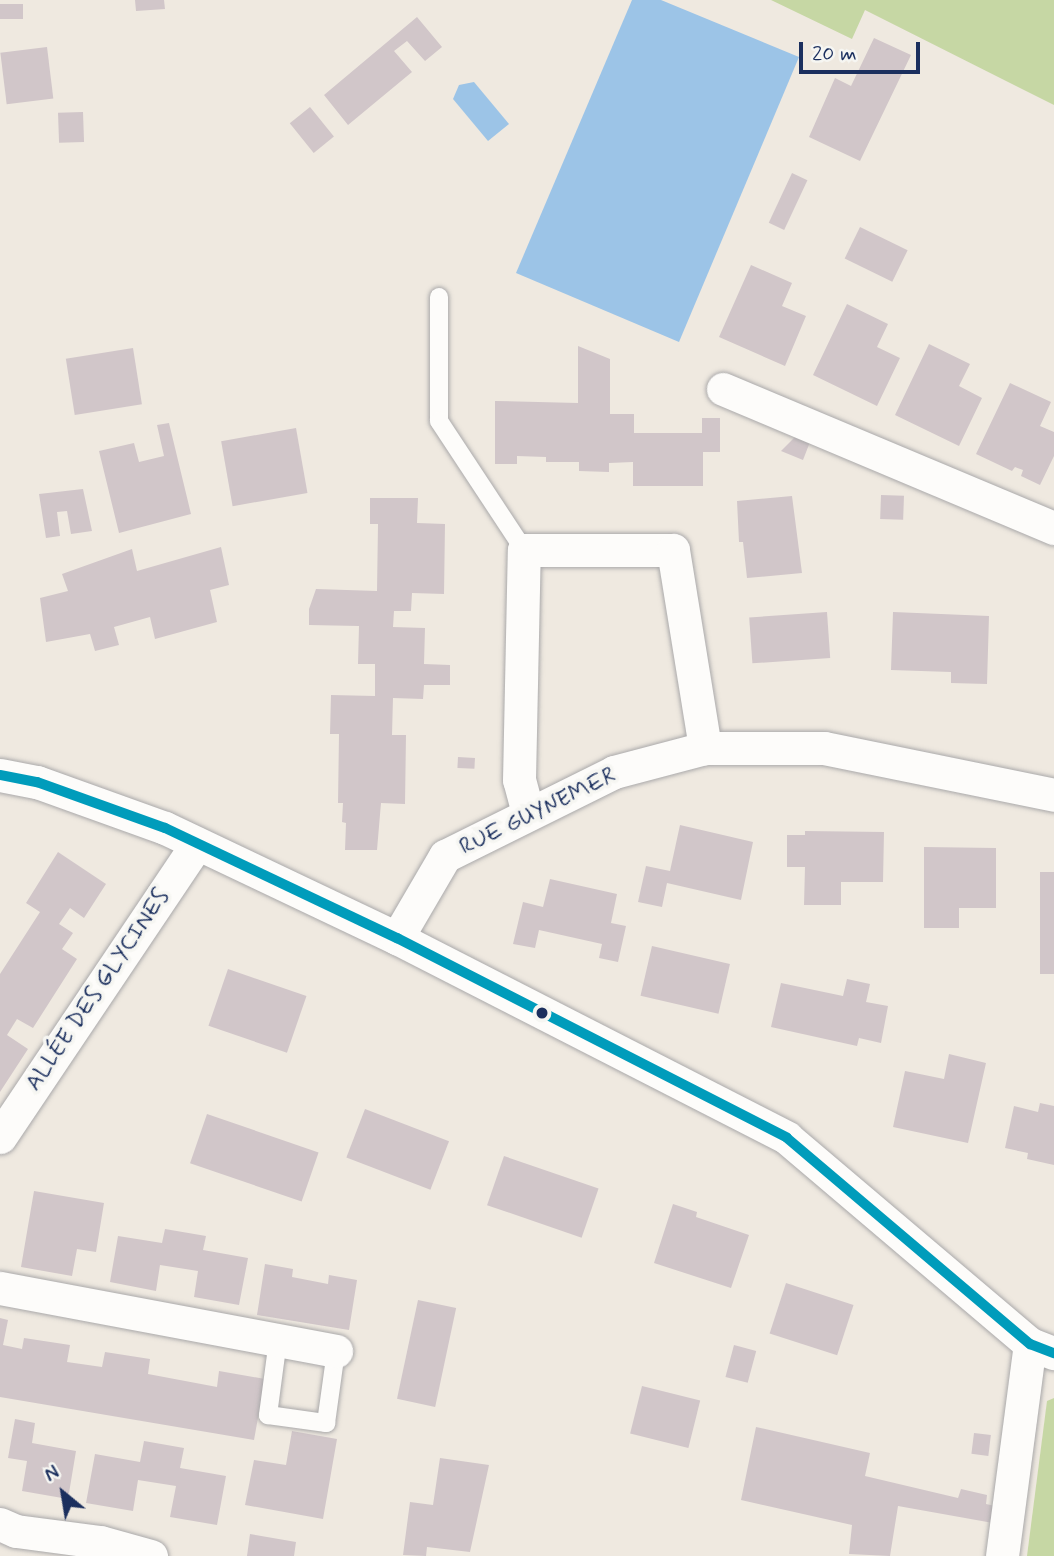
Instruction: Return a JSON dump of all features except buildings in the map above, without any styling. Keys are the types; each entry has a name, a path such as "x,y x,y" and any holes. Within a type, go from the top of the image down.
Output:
{"street":[{"path":"723,389 1054,528"},
{"path":"528,813 519,780 524,550 673,550 705,748"},
{"name":"RUE GUYNEMER","path":"397,938 445,856 614,772 705,748 824,748 1054,795"},
{"path":"0,775 37,782 197,844 397,938 787,1138 1046,1344 1002,1556"},
{"name":"ALLÉE DES GLYCINES","path":"0,1136 197,844"},
{"path":"0,1289 336,1352"},
{"path":"0,1524 16,1531 99,1549 150,1556"}],"lane":[{"path":"439,297 439,421 524,550"},
{"path":"278,1340 268,1415 326,1423 336,1352"}],"green space":[{"path":"771,0 1054,0 1054,105 865,10 852,39"},
{"path":"1054,1398 1054,1556 1027,1556 1047,1401"}],"water":[{"path":"632,0 661,0 799,57 679,342 516,273"},
{"path":"474,82 509,124 488,141 453,99 459,85"}],"transit line":[{"path":"0,775 37,782 165,828 397,938 787,1138 1030,1344 1054,1353"}]}
